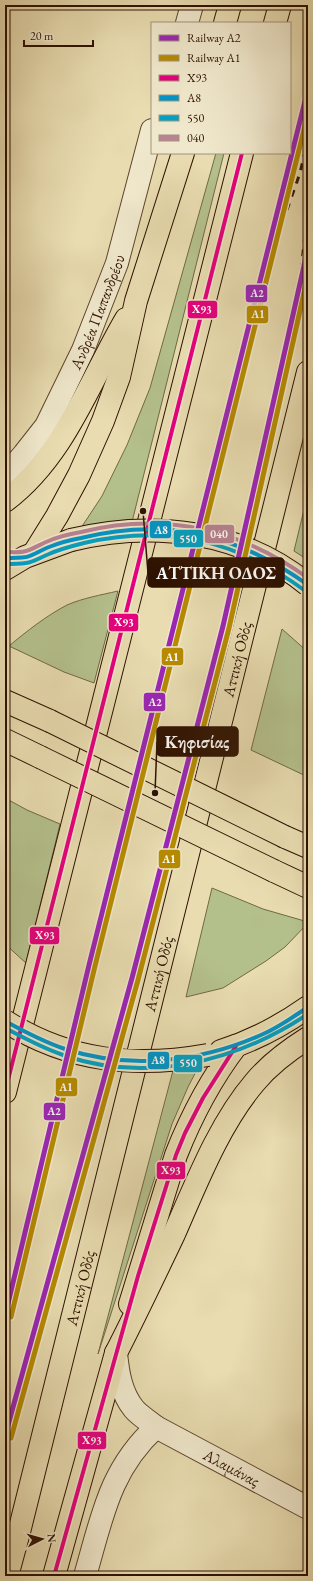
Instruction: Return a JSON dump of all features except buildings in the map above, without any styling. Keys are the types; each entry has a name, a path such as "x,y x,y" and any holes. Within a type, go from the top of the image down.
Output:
{"main road":[{"path":"225,22 230,5"},
{"path":"275,22 280,5"},
{"path":"5,570 28,554 57,516 79,475 103,421 119,377 136,301 183,154"},
{"path":"5,1092 242,154"},
{"path":"5,501 22,488 42,466 60,441 136,301"},
{"name":"Αττική Οδός","path":"7,1576 20,1532 308,372"},
{"path":"28,554 95,534 119,530 144,529 192,533 240,546 284,568 308,585"},
{"path":"5,701 50,721 308,847"},
{"path":"5,740 308,887"},
{"path":"5,1021 42,1041 65,1049 96,1057 124,1061 152,1062 181,1060 236,1046 262,1035 286,1022 308,1006"},
{"path":"116,1353 148,1290 200,1176 227,1122 255,1082 285,1052 308,1038"},
{"path":"54,1576 138,1276 176,1155 185,1133 203,1098 236,1046"}],"street":[{"path":"187,22 192,5"},
{"name":"Ανδρέα Παπανδρέου","path":"5,476 46,426 83,350 117,263 151,134"},
{"name":"Αλαμάνας","path":"116,1353 119,1378 125,1396 135,1410 156,1427 308,1508"},
{"path":"85,1576 108,1496 116,1478 143,1439 156,1427"}],"green space":[{"path":"216,154 224,154 131,526 77,534 102,496 127,445 150,388"},
{"path":"308,493 308,560 294,551"},
{"path":"118,591 94,683 64,672 9,646 37,624 67,605"},
{"path":"282,629 308,652 308,777 251,750"},
{"path":"5,798 27,810 60,824 26,963 5,944"},
{"path":"212,888 263,909 308,923 285,947 223,988 186,997"},
{"path":"203,1058 188,1087 172,1124 98,1354 175,1063"}],"railway":[{"path":"259,289 300,173 308,139"},
{"path":"298,298 308,208"}],"rail line":[{"name":"A2","path":"5,1316 89,965 308,89"},
{"name":"A1","path":"11,1317 95,966 308,114"},
{"name":"A2","path":"5,1436 132,978 223,626 308,248"},
{"name":"A1","path":"11,1438 138,980 229,628 308,275"}],"transit line":[{"name":"X93","path":"5,1092 242,154"},
{"name":"040","path":"5,552 24,552 50,540 63,536 111,526 141,524 171,525 199,529 227,536 255,547 282,561 308,578"},
{"name":"A8","path":"5,558 26,557 65,542 112,532 142,529 171,530 200,534 227,542 255,553 281,567 308,585"},
{"name":"550","path":"5,564 18,564 35,561 53,552 84,543 144,535 172,536 226,548 253,559 304,590"},
{"name":"A8","path":"5,1021 50,1043 90,1056 139,1061 164,1060 214,1052 238,1044 273,1029 308,1007"},
{"name":"550","path":"5,1028 33,1043 55,1052 94,1064 126,1068 158,1067 190,1063 221,1056 251,1045 280,1031 308,1014"},
{"name":"X93","path":"54,1576 138,1276 176,1155 185,1133 203,1098 236,1046"}],"place":[{"name":"ΑΤΤΙΚΗ ΟΔΟΣ","path":"143,511"},
{"name":"Κηφισίας","path":"155,793"}]}
